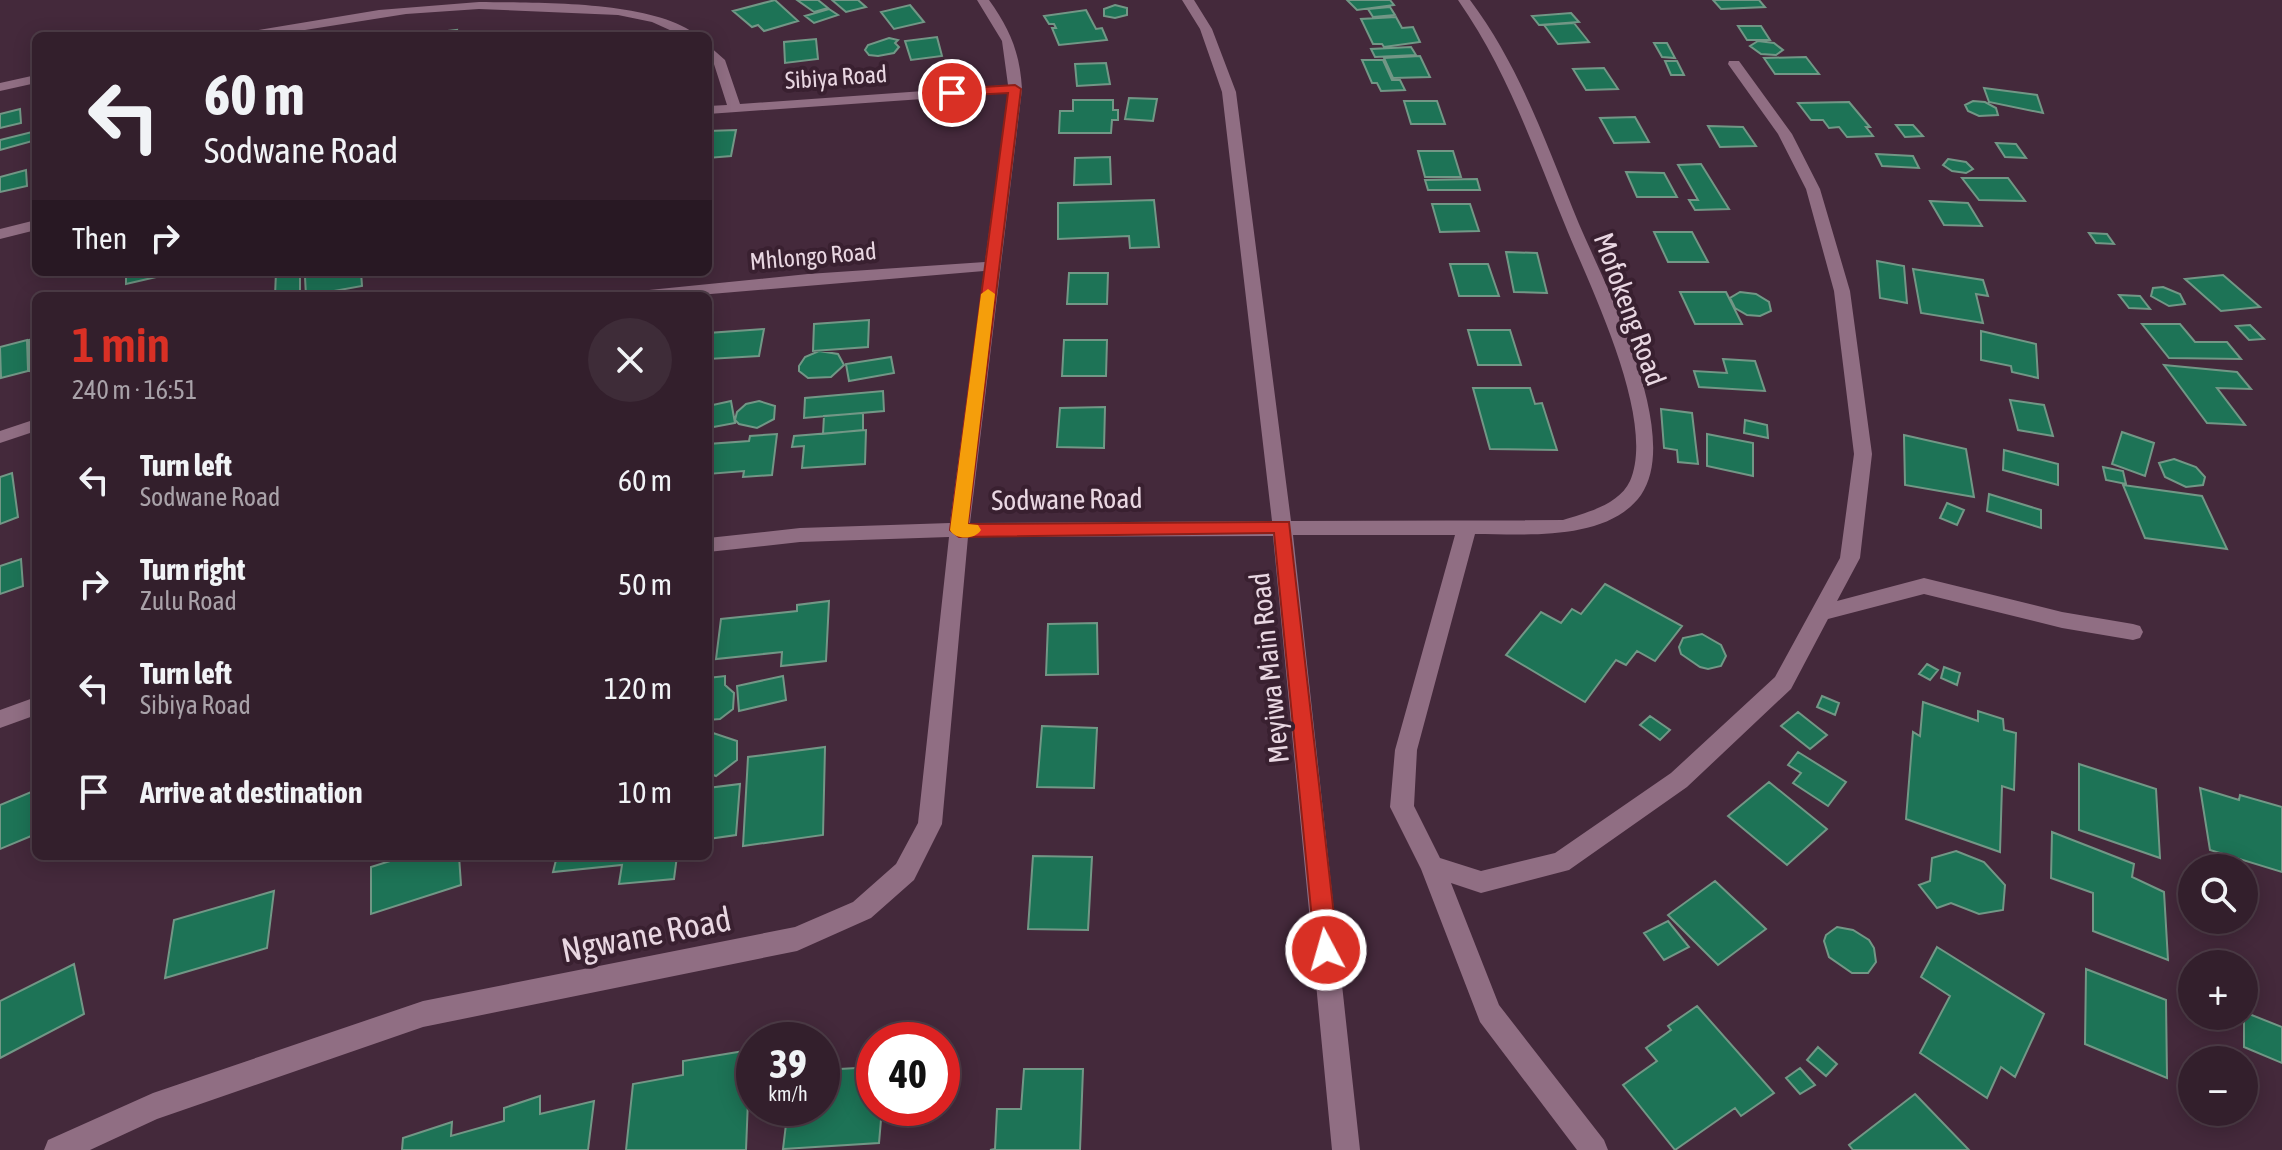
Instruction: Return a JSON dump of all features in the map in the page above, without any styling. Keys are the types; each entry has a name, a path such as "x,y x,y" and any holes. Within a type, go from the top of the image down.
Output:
{"street":[{"name":"Ngwane Road","path":"58,1150 153,1107 423,1014 797,939 862,910 905,872 930,824 959,530 1015,89 1014,57 1004,28 983,0"},
{"name":"Meyiwa Main Road","path":"1188,0 1206,29 1229,92 1282,526 1346,1150"},
{"name":"Mofokeng Road","path":"1282,526 1563,527 1597,517 1621,503 1638,481 1643,453 1636,390 1620,341 1512,74 1485,26 1464,0"},
{"path":"271,32 379,14 460,6 597,8 635,13 668,22 685,32"},
{"path":"712,53 719,60 735,108"},
{"path":"1432,866 1481,882 1561,862 1679,780 1783,683 1850,558 1863,454 1842,291 1813,189 1785,134 1734,64"},
{"path":"0,87 32,80"},
{"name":"Sibiya Road","path":"712,110 1015,89"},
{"path":"0,234 32,226"},
{"name":"Mhlongo Road","path":"679,292 992,266"},
{"path":"0,437 32,426"},
{"name":"Sodwane Road","path":"712,545 800,535 1282,526"},
{"path":"1467,527 1406,750 1402,807 1432,866 1489,1013 1594,1150"},
{"path":"1820,613 1924,586 2062,620 2133,632"},
{"path":"0,719 32,707"}],"building":[{"path":"775,0 798,21 764,31 758,25 752,27 733,11"},
{"path":"797,0 818,0 828,8 814,12"},
{"path":"832,0 858,0 866,7 846,12"},
{"path":"1347,0 1390,0 1394,5 1357,10"},
{"path":"1713,0 1759,0 1765,7 1721,9"},
{"path":"910,5 924,22 894,29 881,12"},
{"path":"1115,5 1127,8 1127,15 1115,18 1104,16 1104,9"},
{"path":"1390,7 1395,15 1373,17 1368,9"},
{"path":"829,9 838,15 814,23 805,16"},
{"path":"1086,10 1096,29 1102,28 1107,40 1059,45 1052,28 1056,28 1054,24 1049,24 1044,16"},
{"path":"1571,13 1579,22 1539,25 1532,16"},
{"path":"1396,17 1402,28 1413,27 1420,42 1384,47 1373,44 1361,19"},
{"path":"1574,23 1589,42 1558,44 1544,25"},
{"path":"1738,26 1761,26 1770,40 1747,40"},
{"path":"937,37 942,56 911,60 905,41"},
{"path":"889,38 898,40 895,43 899,47 894,53 878,56 869,55 865,50 868,45"},
{"path":"816,39 818,59 785,63 784,42"},
{"path":"1758,41 1774,43 1783,50 1776,55 1761,54 1750,46"},
{"path":"1654,43 1667,43 1675,58 1662,57"},
{"path":"1411,47 1416,55 1375,57 1371,49"},
{"path":"1420,56 1430,77 1393,78 1384,58"},
{"path":"1806,57 1819,74 1775,74 1764,58"},
{"path":"1362,60 1383,60 1392,80 1400,80 1405,90 1381,91 1377,83 1372,83"},
{"path":"1665,61 1677,61 1684,75 1671,75"},
{"path":"1106,63 1110,84 1077,86 1075,64"},
{"path":"1604,68 1618,89 1586,90 1573,69"},
{"path":"1984,88 2037,95 2043,113 1989,102"},
{"path":"1129,98 1157,99 1153,121 1125,119"},
{"path":"1073,100 1113,100 1113,110 1118,110 1118,120 1112,120 1111,133 1059,133 1060,111 1073,111"},
{"path":"1404,101 1437,101 1445,124 1411,124"},
{"path":"1973,101 1985,102 1996,108 1998,115 1979,116 1968,111 1965,105"},
{"path":"1849,102 1870,127 1866,127 1873,136 1847,137 1839,127 1829,128 1823,120 1811,120 1798,103"},
{"path":"20,109 21,123 0,128 0,114"},
{"path":"1635,117 1649,142 1614,143 1600,118"},
{"path":"1896,125 1913,125 1923,136 1905,137"},
{"path":"1708,126 1743,127 1756,146 1720,147"},
{"path":"736,130 731,156 712,158 712,131"},
{"path":"32,132 32,141 0,150 0,140"},
{"path":"1996,143 2016,144 2026,158 2005,157"},
{"path":"1418,151 1453,151 1461,177 1425,177"},
{"path":"1876,154 1913,156 1919,168 1882,166"},
{"path":"1110,157 1111,184 1074,185 1075,158"},
{"path":"1948,159 1966,162 1973,169 1966,173 1952,171 1943,165"},
{"path":"1701,164 1729,209 1695,210 1689,200 1698,200 1678,165"},
{"path":"26,170 27,186 0,192 0,177"},
{"path":"1626,172 1664,173 1677,197 1637,197"},
{"path":"1962,178 2008,178 2025,201 1979,200"},
{"path":"1477,179 1480,190 1428,190 1425,180"},
{"path":"1154,200 1159,247 1130,248 1129,236 1058,239 1058,203"},
{"path":"1930,201 1968,203 1982,226 1944,225"},
{"path":"1432,204 1470,204 1479,231 1440,232"},
{"path":"1654,232 1692,232 1708,262 1668,262"},
{"path":"2089,233 2107,234 2114,244 2096,243"},
{"path":"1506,252 1537,253 1547,293 1514,292"},
{"path":"1877,261 1904,266 1907,303 1880,298"},
{"path":"1450,264 1488,264 1499,296 1459,296"},
{"path":"1913,269 1983,280 1988,296 1976,294 1983,323 1921,313"},
{"path":"1069,273 1108,273 1107,304 1067,304"},
{"path":"2223,275 2260,307 2221,311 2185,279"},
{"path":"126,276 161,276 126,284"},
{"path":"276,276 304,276 300,277 300,292 275,292"},
{"path":"361,276 362,286 306,292 305,277"},
{"path":"2163,287 2180,294 2185,304 2169,306 2151,296 2153,288"},
{"path":"1680,292 1726,292 1742,324 1695,324"},
{"path":"1740,292 1756,294 1769,302 1771,311 1760,316 1747,315 1735,308 1730,298"},
{"path":"2119,295 2140,296 2150,309 2129,308"},
{"path":"869,320 868,347 813,351 814,324"},
{"path":"2142,324 2180,324 2195,342 2227,342 2241,359 2169,358"},
{"path":"2250,325 2264,339 2249,340 2236,326"},
{"path":"764,329 759,356 712,359 712,333"},
{"path":"1468,330 1510,330 1521,365 1478,365"},
{"path":"1981,331 2036,344 2038,378 2012,372 2011,366 1981,360"},
{"path":"32,339 30,371 29,340"},
{"path":"27,340 28,371 1,378 0,347"},
{"path":"1064,340 1107,340 1106,376 1062,376"},
{"path":"819,351 838,354 844,365 831,377 808,378 799,371 799,366 805,357"},
{"path":"891,357 894,373 849,381 846,364"},
{"path":"1723,359 1755,361 1765,391 1699,387 1694,371 1727,373"},
{"path":"2164,365 2237,372 2251,389 2217,388 2245,425 2207,423"},
{"path":"1473,388 1530,388 1535,404 1542,403 1557,450 1490,449"},
{"path":"883,391 884,411 804,418 805,398"},
{"path":"2010,400 2044,405 2053,436 2018,430"},
{"path":"731,401 735,423 712,427 712,405"},
{"path":"759,401 775,406 774,419 757,428 735,420 737,412 746,404"},
{"path":"1105,407 1104,448 1057,447 1060,408"},
{"path":"1661,409 1692,413 1698,464 1678,462 1677,450 1664,448"},
{"path":"863,413 863,430 823,434 824,416"},
{"path":"1745,420 1767,425 1768,438 1744,433"},
{"path":"866,430 865,464 802,468 804,446 792,447 794,436"},
{"path":"2122,432 2154,443 2145,476 2112,464"},
{"path":"777,434 772,475 743,477 744,471 712,474 712,444 749,441 750,436"},
{"path":"1707,434 1753,443 1753,476 1707,466"},
{"path":"1904,435 1966,449 1974,497 1905,485"},
{"path":"2004,450 2058,464 2058,485 2003,470"},
{"path":"2174,459 2196,467 2205,477 2203,485 2186,487 2165,477 2159,463"},
{"path":"2103,467 2123,471 2126,484 2106,480"},
{"path":"12,473 18,517 0,524 0,477"},
{"path":"2123,485 2202,496 2227,549 2145,538"},
{"path":"1989,494 2041,510 2041,528 1987,511"},
{"path":"1947,503 1964,510 1957,525 1940,518"},
{"path":"21,559 23,586 0,594 0,566"},
{"path":"1605,584 1682,626 1655,661 1637,651 1626,665 1616,660 1585,702 1506,655 1541,612 1561,623 1572,609 1581,614"},
{"path":"829,601 826,661 781,666 782,652 716,659 721,619 797,611 797,605"},
{"path":"1097,623 1098,674 1046,675 1048,624"},
{"path":"1702,634 1721,645 1726,656 1721,666 1700,667 1681,654 1679,647 1683,638"},
{"path":"1927,664 1938,670 1930,680 1919,674"},
{"path":"1944,667 1960,673 1957,685 1941,678"},
{"path":"725,676 725,685 734,693 733,709 720,719 712,720 712,678"},
{"path":"783,676 786,700 739,711 737,686"},
{"path":"1822,696 1839,703 1835,715 1817,707"},
{"path":"1923,702 1978,721 1978,711 2003,719 2004,730 2016,733 2014,790 2002,786 2000,852 1906,819 1913,732 1920,736"},
{"path":"1798,712 1827,735 1810,749 1781,726"},
{"path":"1650,716 1670,730 1660,740 1640,725"},
{"path":"1042,726 1097,728 1094,788 1037,787"},
{"path":"712,734 737,741 737,760 716,776 712,774"},
{"path":"825,747 823,835 743,846 748,757"},
{"path":"1798,752 1846,782 1828,806 1793,783 1801,773 1788,765"},
{"path":"2079,764 2156,789 2160,858 2079,830"},
{"path":"1769,782 1827,829 1787,865 1728,816"},
{"path":"740,784 736,835 712,838 712,788"},
{"path":"2200,788 2239,800 2240,795 2282,807 2282,872 2258,865 2258,854 2223,854 2210,850"},
{"path":"32,792 32,836 0,849 0,805"},
{"path":"2052,832 2134,864 2132,877 2164,892 2168,960 2093,931 2093,893 2051,878"},
{"path":"1956,851 1984,862 2005,885 2003,910 1979,914 1951,903 1937,908 1919,885 1930,881 1932,858"},
{"path":"1033,856 1092,857 1088,930 1028,929"},
{"path":"393,860 459,860 461,885 371,914 371,867"},
{"path":"556,860 676,860 674,879 619,884 622,865 553,872"},
{"path":"1715,881 1766,929 1718,965 1668,915"},
{"path":"274,891 267,948 165,978 174,920"},
{"path":"1668,921 1689,947 1664,960 1644,933"},
{"path":"1837,927 1853,930 1869,940 1876,962 1868,973 1852,973 1829,957 1824,941 1826,935"},
{"path":"1937,947 2044,1014 2015,1077 2001,1067 1987,1098 1920,1053 1950,996 1921,977"},
{"path":"74,964 84,1014 0,1058 0,1001"},
{"path":"2086,969 2166,1000 2167,1078 2085,1044"},
{"path":"1697,1006 1774,1093 1741,1116 1735,1108 1675,1150 1623,1085 1657,1061 1646,1048 1671,1030 1668,1026"},
{"path":"2258,1018 2282,1027 2282,1063 2258,1053 2258,1046 2244,1046 2244,1030 2258,1030"},
{"path":"1818,1047 1837,1064 1826,1076 1807,1060"},
{"path":"736,1052 736,1126 747,1126 746,1150 626,1150 633,1084 683,1075 683,1061"},
{"path":"856,1068 856,1126 880,1126 879,1143 783,1149 786,1126 840,1126 840,1069"},
{"path":"1800,1068 1815,1085 1800,1094 1786,1078"},
{"path":"1024,1069 1083,1069 1080,1150 990,1150 995,1149 997,1109 1021,1109"},
{"path":"1915,1094 1969,1150 1853,1150 1849,1145"},
{"path":"540,1096 540,1114 594,1101 588,1150 402,1150 403,1138 452,1122 451,1136 504,1121 504,1108"}],"slow traffic":[{"path":"972,530 959,530 988,294"}],"route":[{"path":"952,93 1015,89 959,530 1282,526 1326,950"}]}
